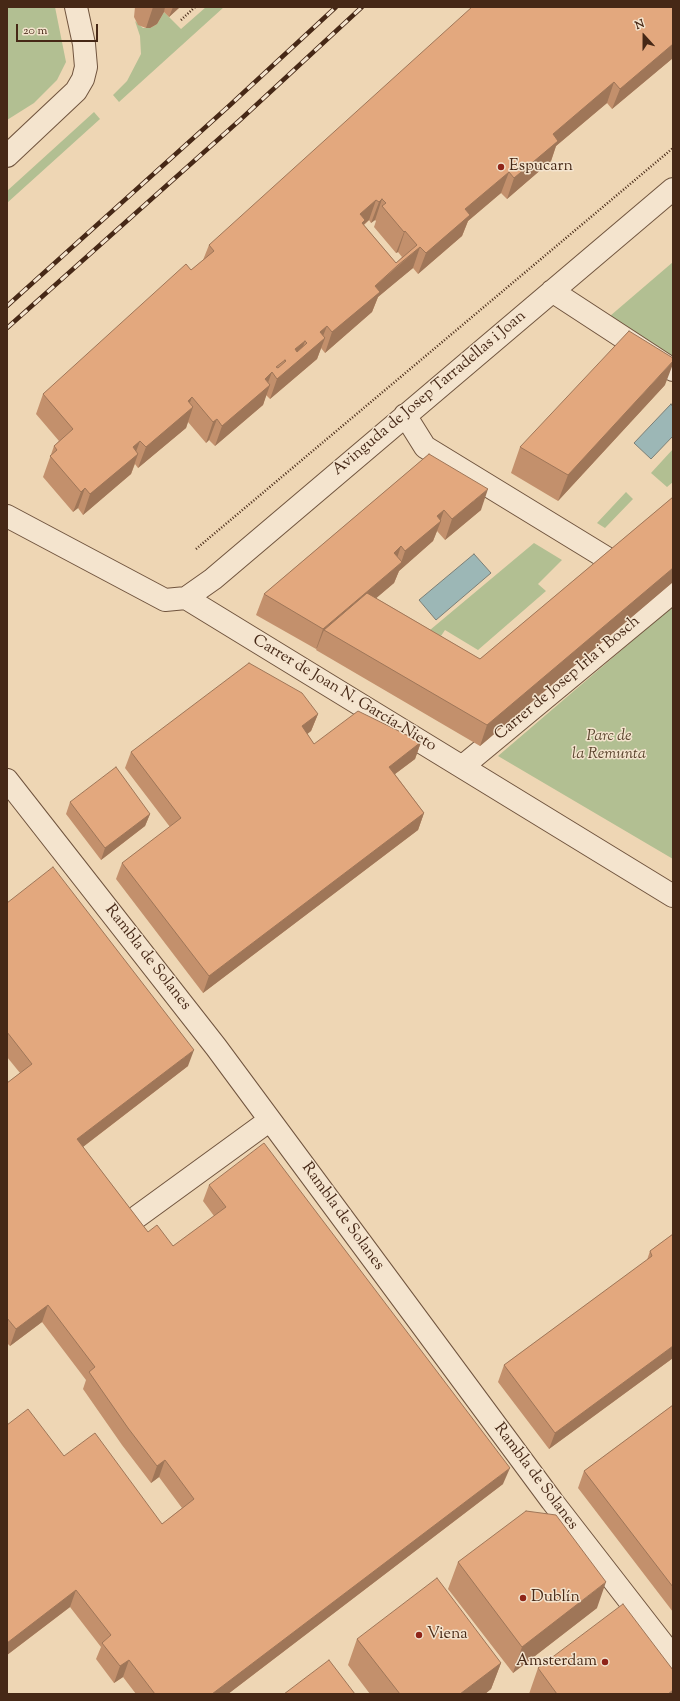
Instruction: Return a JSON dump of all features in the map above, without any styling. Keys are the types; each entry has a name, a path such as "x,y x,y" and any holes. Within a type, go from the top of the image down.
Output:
{"street":[{"path":"7,156 76,91 83,79 86,67 84,44 76,7"},
{"name":"Avinguda de Josep Tarradellas i Joan","path":"186,598 213,579 673,189"},
{"path":"552,291 673,370"},
{"path":"405,415 425,447 614,562"},
{"path":"7,516 165,600 186,598"},
{"name":"Carrer de Josep Irla i Bosch","path":"463,766 668,597"},
{"name":"Carrer de Joan N. García-Nieto","path":"186,598 463,766 673,896"},
{"name":"Rambla de Solanes","path":"7,780 211,1040 552,1501 673,1657"},
{"path":"134,1219 270,1120"}],"path":[{"path":"181,20 195,7"},
{"path":"196,549 673,148"}],"green space":[{"path":"7,7 55,7 66,62 57,80 34,103 7,120"},
{"path":"206,7 224,7 119,102 113,95 127,81 141,54 140,36 135,21 143,28 150,28 157,24 164,12 181,29"},
{"path":"94,112 100,119 7,203 7,191"},
{"path":"673,262 673,357 610,316"},
{"path":"673,449 673,482 667,487 651,473"},
{"path":"626,492 633,499 605,528 597,523"},
{"path":"534,543 562,560 538,584 546,591 478,650 445,630 441,636 430,630"},
{"name":"Parc de la Remunta","path":"673,606 673,859 498,756"}],"water":[{"path":"671,404 673,407 673,436 651,459 634,443"},
{"path":"474,554 491,573 436,620 419,600"}],"building":[{"path":"472,7 673,7 673,44 620,89 614,82 553,134 558,141 514,178 509,172 465,209 470,215 426,253 420,247 398,265 375,286 380,292 332,332 327,326 320,332 325,338 277,379 272,372 265,379 270,385 222,426 217,419 213,422 192,397 188,401 193,407 146,447 140,441 133,447 138,454 90,494 85,488 81,492 50,456 57,450 54,446 73,429 43,394 186,264 191,270 214,251 209,245","holes":["382,199 386,203 382,206 417,245 396,263 362,223 365,220 360,214 376,200 379,202","305,341 307,343 297,352 295,349","285,360 286,361 278,368 276,367"]},
{"path":"629,331 673,358 673,361 568,475 520,447"},
{"path":"429,454 488,489 452,519 444,510 437,516 441,521 405,551 401,546 394,553 402,562 323,629 264,594"},
{"path":"673,497 673,568 487,725 324,630 367,593 480,659"},
{"path":"249,663 302,693 318,714 302,726 314,744 358,711 421,742 389,767 424,813 209,976 122,863 181,818 131,752"},
{"path":"116,767 150,814 105,848 70,802"},
{"path":"53,867 194,1050 77,1139 148,1232 157,1225 173,1246 226,1207 209,1185 264,1143 510,1468 212,1694 155,1694 129,1660 120,1666 102,1643 111,1635 76,1590 7,1643 7,1425 28,1409 64,1456 95,1433 162,1524 194,1499 165,1460 157,1466 128,1428 89,1372 95,1367 48,1305 16,1329 7,1318 7,1083 32,1064 7,1032 7,903"},
{"path":"673,1234 673,1346 555,1433 504,1365 652,1256 650,1251"},
{"path":"673,1405 673,1587 584,1471"},
{"name":"Dublín","path":"526,1511 556,1515 606,1582 522,1647 458,1562"},
{"name":"Viena","path":"437,1578 501,1663 460,1694 400,1694 357,1639"},
{"path":"623,1604 673,1670 673,1690 668,1694 557,1694 538,1668"},
{"path":"329,1660 355,1694 284,1694"}],"railway":[{"path":"7,306 229,106 336,7"},
{"path":"7,328 240,120 362,7"}],"place":[{"name":"Espucarn","path":"501,167"},
{"name":"Dublín","path":"523,1598"},
{"name":"Viena","path":"419,1635"},
{"name":"Amsterdam","path":"605,1662"}]}
